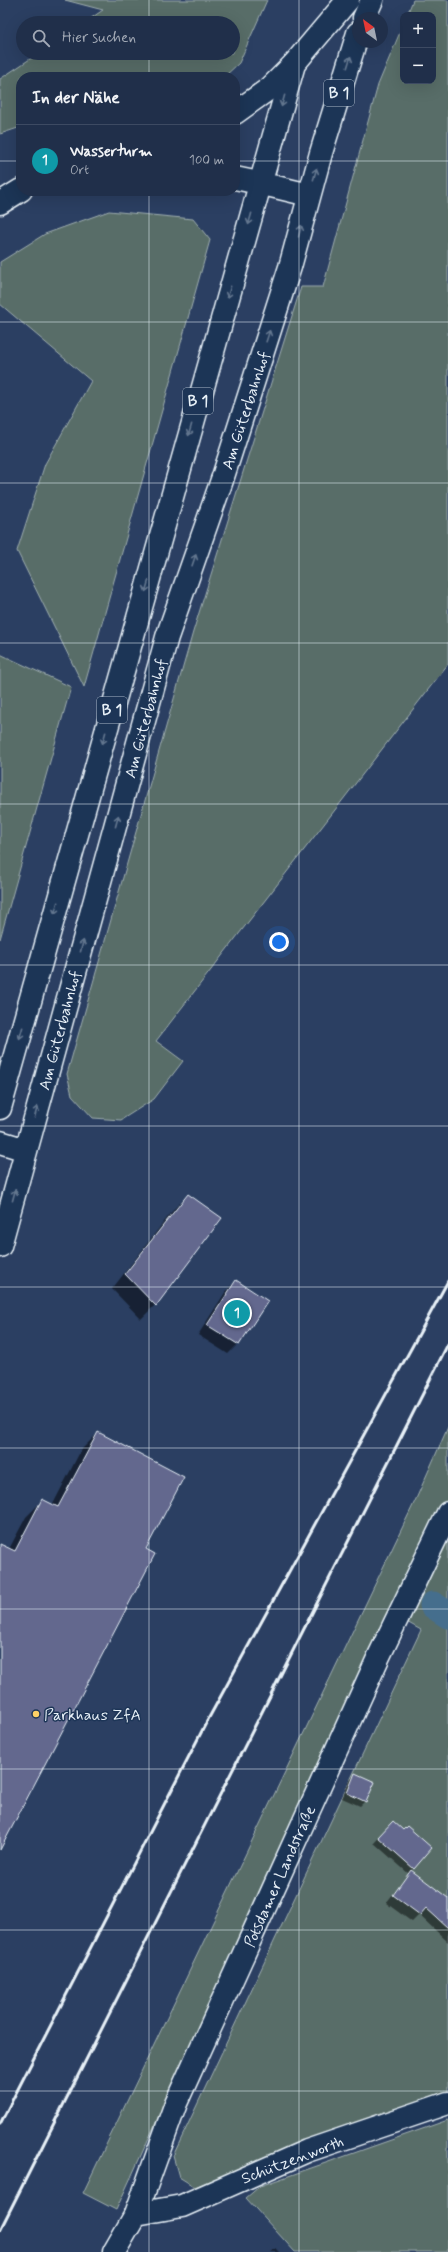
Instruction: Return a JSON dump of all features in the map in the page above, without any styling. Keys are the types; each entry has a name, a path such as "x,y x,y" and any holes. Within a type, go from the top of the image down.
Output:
{"main road":[{"name":"B 1","path":"260,183 294,64 348,0"},
{"path":"367,12 372,0"},
{"name":"B 1","path":"309,195 353,48"},
{"path":"240,109 270,88 294,64"},
{"path":"240,179 309,195"},
{"name":"Am Güterbahnhof","path":"0,1108 260,183"},
{"path":"0,203 16,193"},
{"name":"Am Güterbahnhof","path":"0,1246 167,637 222,480 290,267 309,195"},
{"path":"0,1142 26,1150"},
{"name":"Potsdamer Landstraße","path":"117,2248 136,2214 176,2103 380,1656 448,1513"},
{"name":"Schützenworth","path":"136,2214 182,2206 307,2151 448,2103"}],"green space":[{"path":"65,0 267,0 239,63 229,72 16,72 16,129 0,134 0,79 28,60 240,60 240,16 94,16 103,10"},
{"path":"413,0 448,0 448,664 156,1041 183,1061 154,1099 121,1120 93,1118 72,1095 67,1074 193,632 301,287 323,287 378,85 400,32 400,84 436,84 436,12 408,12"},
{"path":"109,211 193,219 210,240 84,687 17,551 45,464 91,381 0,304 0,262 45,234"},
{"path":"0,654 71,687 0,939"},
{"path":"448,1427 448,2094 304,2142 195,2187 179,2177 173,2156 421,1630 389,1612 116,2210 83,2193 416,1499"},
{"path":"448,2120 448,2252 295,2252 246,2198 260,2186"}],"building":[{"path":"188,1194 222,1218 156,1306 125,1274"},
{"path":"236,1280 268,1301 239,1345 207,1325"},
{"name":"Parkhaus ZfA","path":"98,1432 184,1477 146,1549 155,1554 0,1850 0,1544 15,1551 42,1499 58,1507"},
{"path":"355,1773 375,1782 366,1802 347,1793"},
{"path":"393,1821 403,1830 407,1826 432,1848 414,1869 378,1837"},
{"path":"411,1870 448,1898 448,1928 426,1908 420,1915 393,1895"}],"waterway":[{"path":"433,1605 448,1615"}],"railway":[{"path":"0,2124 205,1725 448,1281"},
{"path":"0,2230 448,1344"}],"place":[{"name":"Wasserturm","path":"237,1313"},
{"name":"Parkhaus ZfA","path":"36,1714"}]}
